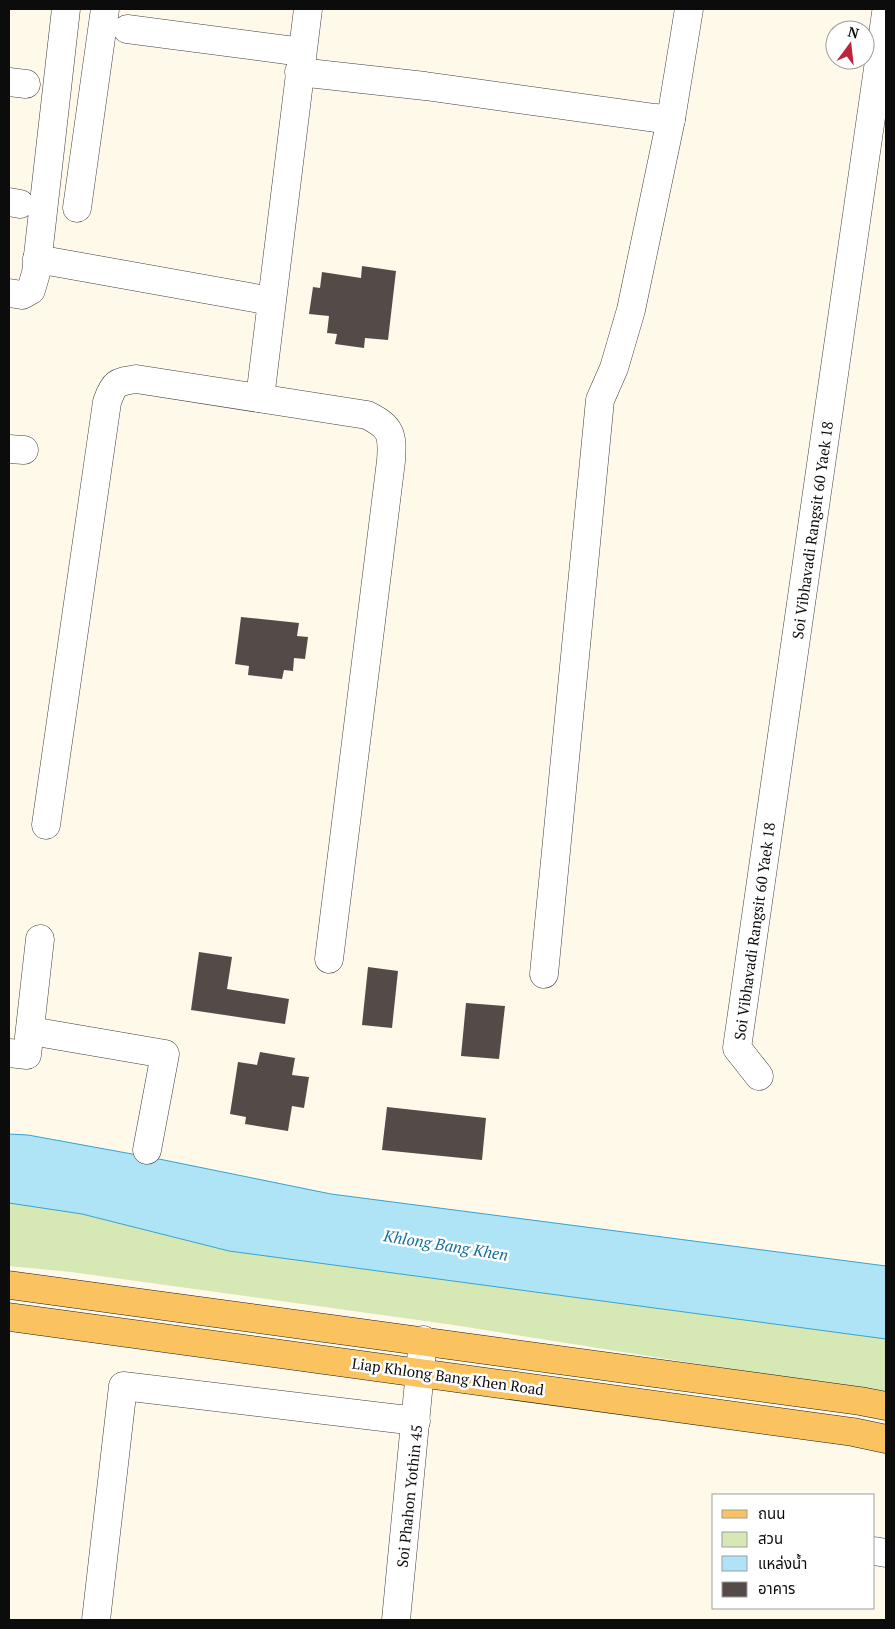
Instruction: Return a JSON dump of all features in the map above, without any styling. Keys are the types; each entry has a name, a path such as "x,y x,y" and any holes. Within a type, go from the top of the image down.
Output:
{"main road":[{"name":"Liap Khlong Bang Khen Road","path":"9,1286 423,1340 886,1406"},
{"name":"Liap Khlong Bang Khen Road","path":"9,1317 420,1372 886,1438"}],"street":[{"path":"9,294 22,295 31,290 36,274 66,9"},
{"path":"77,208 105,9"},
{"path":"260,398 308,9"},
{"path":"544,974 600,400 614,368 631,310 671,119 689,9"},
{"name":"Soi Vibhavadi Rangsit 60 Yaek 18","path":"759,1076 738,1048 886,13"},
{"path":"127,29 426,86 671,119"},
{"path":"37,259 271,300"},
{"path":"46,824 105,411 111,389 118,382 136,379 367,415 381,422 388,430 392,445 329,959"},
{"path":"9,1053 27,1055 40,939"},
{"path":"30,1031 165,1054 147,1150"},
{"name":"Soi Phahon Yothin 45","path":"396,1620 423,1340"},
{"path":"96,1620 123,1386 416,1421"}],"green space":[{"path":"9,1203 82,1214 229,1251 886,1339 886,1394 454,1325 71,1272 9,1266"}],"water":[{"name":"Khlong Bang Khen","path":"9,1134 28,1135 154,1158 331,1194 886,1266 886,1339 229,1251 82,1214 9,1203"}],"building":[{"path":"362,266 396,271 388,340 365,338 364,348 335,344 337,334 327,333 329,316 309,314 313,287 320,288 322,272 361,278"},
{"path":"241,617 299,623 297,636 308,637 305,659 294,658 293,671 284,670 282,679 248,675 249,666 235,664"},
{"path":"199,952 232,957 227,989 289,999 285,1024 191,1010"},
{"path":"368,967 398,971 392,1028 362,1025"},
{"path":"466,1003 505,1006 499,1059 461,1056"},
{"path":"260,1052 295,1058 292,1075 309,1077 304,1108 292,1106 288,1131 245,1124 246,1117 230,1114 238,1062 257,1065"},
{"path":"387,1107 486,1118 482,1160 382,1150"}]}
